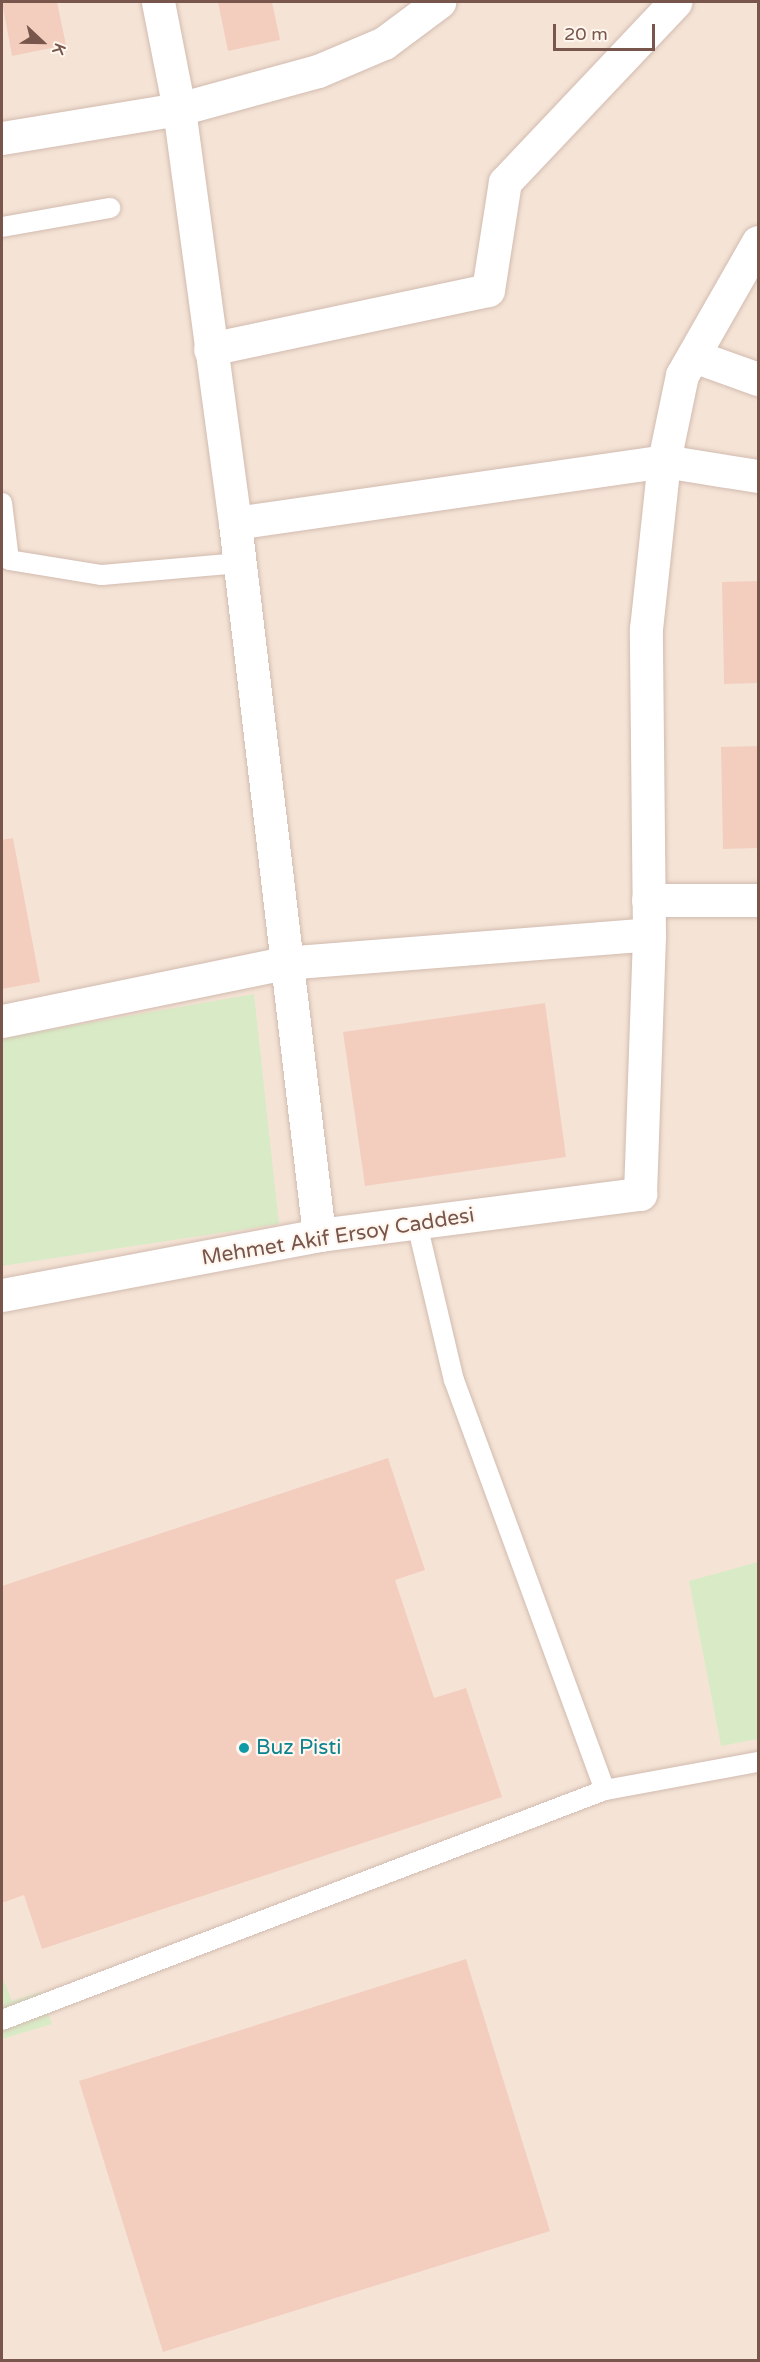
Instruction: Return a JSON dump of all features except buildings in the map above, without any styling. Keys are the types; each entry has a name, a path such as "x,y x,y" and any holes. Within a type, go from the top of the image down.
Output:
{"street":[{"path":"158,2 179,109 235,523 284,963 319,1235"},
{"path":"2,138 179,109 327,67 384,43 439,2"},
{"path":"210,348 488,290 505,182 675,2"},
{"path":"2,1021 284,963 649,934 646,629 664,461 682,375 759,242"},
{"path":"693,356 759,379"},
{"path":"235,523 664,461 759,476"},
{"path":"648,900 759,900"},
{"name":"Mehmet Akif Ersoy Caddesi","path":"2,1295 319,1235 640,1194 649,934"}],"lane":[{"path":"2,227 110,208"},
{"path":"2,503 9,560 102,574 239,563"},
{"path":"417,1224 454,1380 605,1790"},
{"path":"2,2020 605,1790 759,1762"}],"shaded area":[{"path":"2,2 758,2 758,2360 2,2360"}],"green space":[{"path":"254,994 279,1224 2,1266 2,1038"},
{"path":"758,1562 758,1739 721,1746 689,1581"},
{"path":"2,1976 12,2001 40,1992 52,2024 2,2039"}],"place":[{"name":"Buz Pisti","path":"244,1748"}]}
